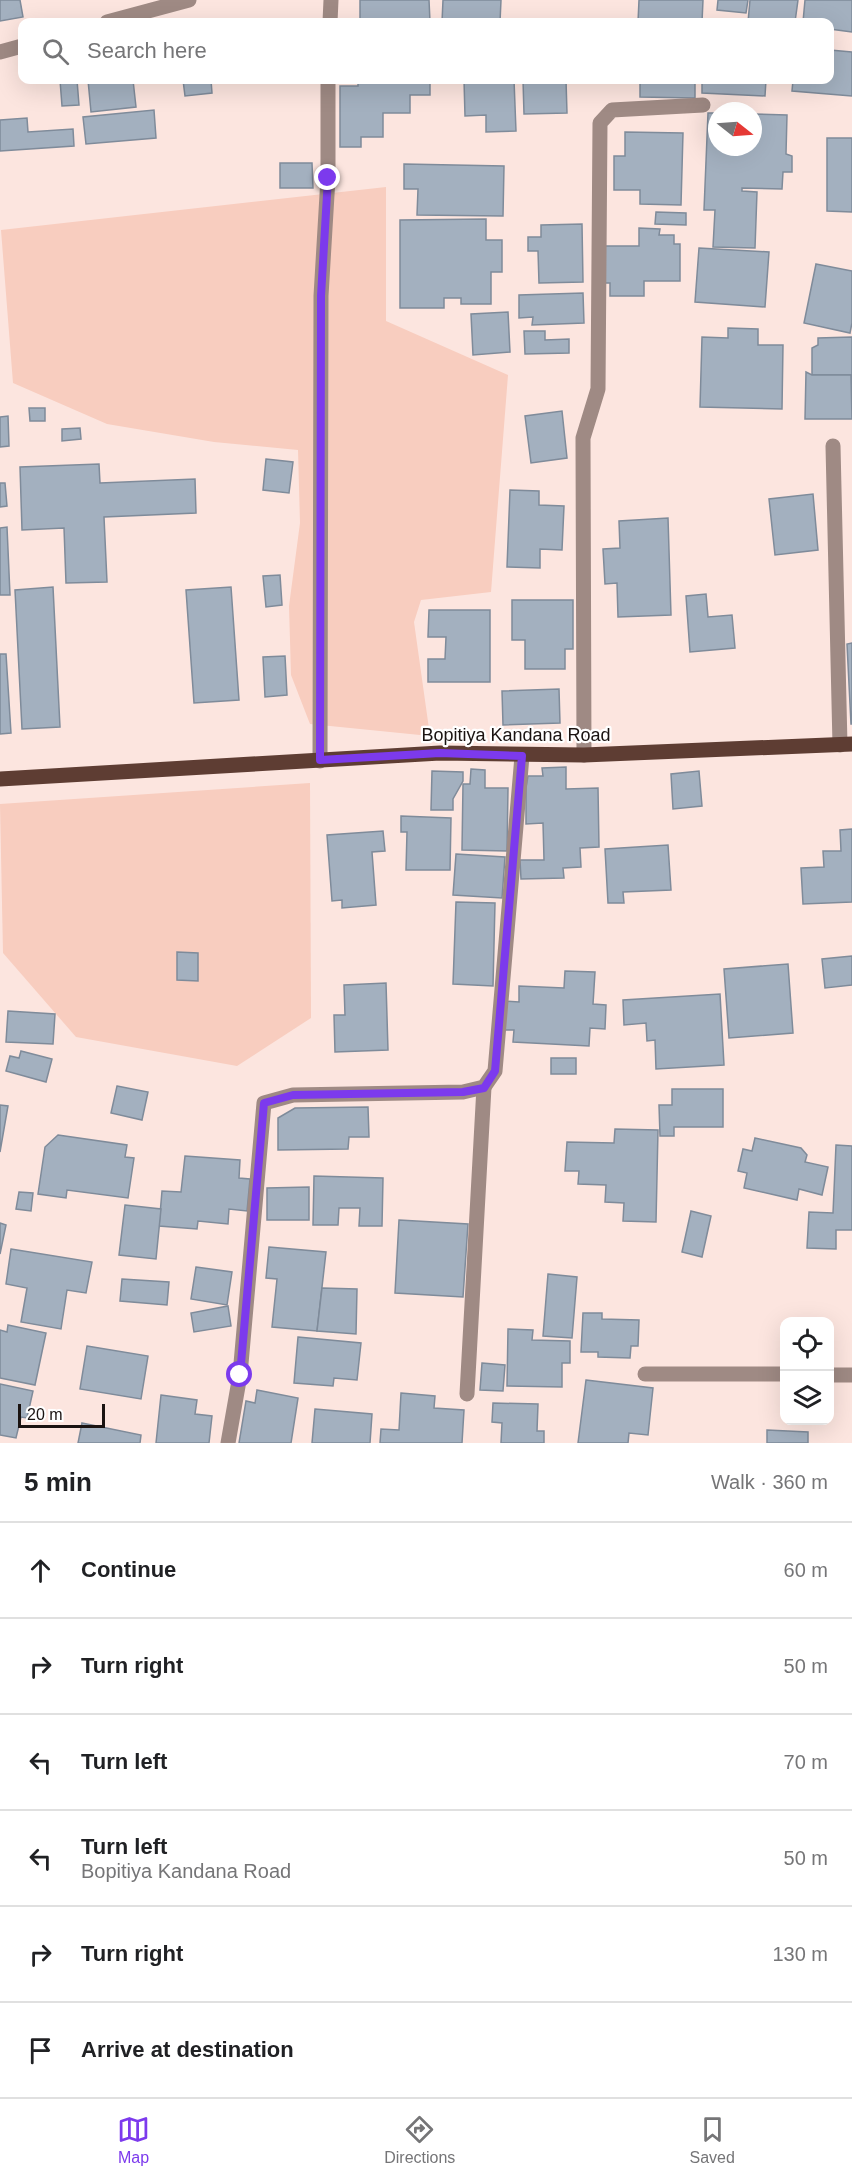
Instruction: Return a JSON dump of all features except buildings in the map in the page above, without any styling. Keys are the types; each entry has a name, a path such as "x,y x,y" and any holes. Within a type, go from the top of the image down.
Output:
{"main road":[{"name":"Bopitiya Kandana Road","path":"0,779 440,753 522,756 585,755 846,744"}],"street":[{"path":"122,18 189,0"},
{"path":"330,18 331,0"},
{"path":"0,52 18,46"},
{"path":"320,760 321,296 328,178 328,84"},
{"path":"585,755 583,438 598,389 600,123 612,110 704,105"},
{"path":"834,446 846,744"},
{"path":"467,1394 484,1088 495,1071 522,756"},
{"path":"228,1443 240,1375 264,1103 293,1095 463,1092 484,1088"},
{"path":"645,1374 780,1374"},
{"path":"834,1374 852,1375"}],"shaded area":[{"path":"386,187 386,321 508,375 491,592 421,600 414,622 430,736 310,724 291,675 289,606 300,523 298,450 214,442 107,424 13,383 1,230"},
{"path":"310,783 311,1018 237,1066 76,1037 3,953 0,804"}],"route":[{"path":"240,1375 264,1103 293,1095 463,1092 484,1088 495,1071 522,756 440,753 320,760 321,296 328,178"}]}
